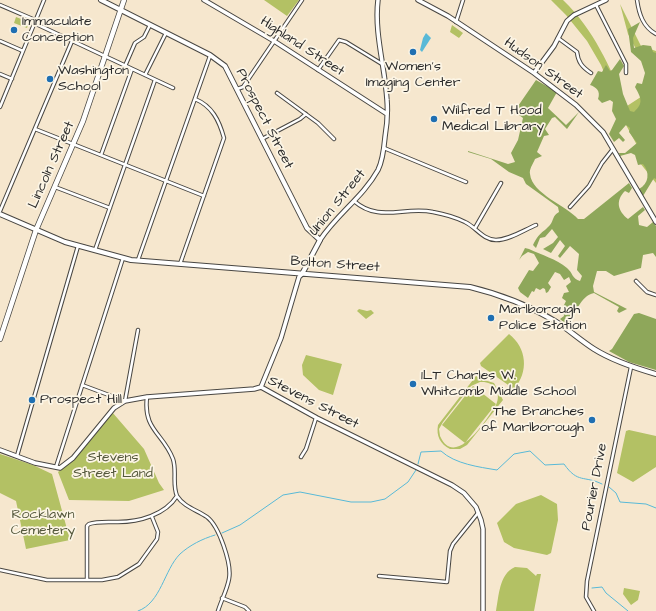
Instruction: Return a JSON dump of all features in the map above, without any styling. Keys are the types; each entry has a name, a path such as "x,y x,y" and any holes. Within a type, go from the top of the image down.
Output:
{"main road":[{"name":"Prospect Street","path":"102,0 210,55 225,66 307,228 320,240"},
{"name":"Lincoln Street","path":"0,339 36,230 73,144 124,0"},
{"name":"Bolton Street","path":"0,214 78,246 138,261 457,285 487,291 510,299 551,318 594,349 631,367 656,374"},
{"name":"Union Street","path":"302,274 320,240"}],"street":[{"path":"0,107 44,0"},
{"name":"Highland Street","path":"204,0 274,41 387,114"},
{"path":"237,89 243,87 302,0"},
{"name":"Union Street","path":"320,240 333,222 370,182 379,168 384,148 387,97 377,12 378,0"},
{"name":"Hudson Street","path":"418,0 456,22 534,73 561,92 584,113 603,132 656,222"},
{"path":"456,22 463,0"},
{"path":"534,73 550,53 569,18 606,0"},
{"path":"637,0 641,16 648,30 656,34"},
{"path":"596,4 626,64 626,73"},
{"path":"0,5 72,41 173,88"},
{"path":"125,66 138,40 144,37 150,25"},
{"path":"145,75 166,33"},
{"path":"558,38 577,52 578,60 590,73"},
{"path":"318,70 339,40 346,42 382,64"},
{"path":"0,41 23,51"},
{"path":"0,211 72,41"},
{"path":"138,261 210,55"},
{"path":"101,155 132,69"},
{"path":"0,74 12,80"},
{"path":"95,250 155,80"},
{"path":"277,93 306,114 334,139"},
{"path":"180,265 224,138 212,110 204,103 194,99"},
{"path":"261,139 300,119 306,114"},
{"path":"35,129 204,196"},
{"path":"384,148 466,182"},
{"path":"570,207 589,186 604,160 613,149"},
{"path":"475,228 501,182"},
{"path":"55,187 110,208"},
{"path":"354,201 367,211 374,212 417,210 434,212 459,219 475,228 485,237 498,240 536,225"},
{"path":"16,457 78,246"},
{"path":"0,450 16,457 55,468 122,258"},
{"name":"Union Street","path":"261,387 281,338 299,277 302,274"},
{"path":"636,281 647,292 656,296"},
{"path":"82,385 124,401 138,330"},
{"name":"Pourier Drive","path":"594,611 586,597 587,578 631,367"},
{"name":"Stevens Street","path":"55,468 60,468 67,463 109,413 124,401 147,397 254,389 261,387 316,417 447,482 469,497 481,520 484,540 483,611"},
{"path":"147,397 146,408 148,420 170,453 174,464 177,496 183,503 209,519 218,531 230,572 227,586 218,611"},
{"path":"301,457 306,449 316,417"},
{"path":"87,580 87,526 89,524 122,522 152,517 171,503 177,496"},
{"path":"379,576 447,582 450,551 453,544 478,513"},
{"path":"0,570 47,580 111,579 126,573 139,564 154,544 158,535 152,517"},
{"path":"222,598 245,607 250,611"}],"green space":[{"path":"264,0 299,0 287,16"},
{"path":"551,0 563,0 584,24 600,50 627,106 656,87 656,183 640,163 645,160 626,125 601,65 587,41 566,15"},
{"path":"620,4 641,46 656,51 656,70 644,64 628,34"},
{"path":"16,17 29,22 27,28 14,23"},
{"path":"640,22 633,38 634,48 643,45 651,46 653,52 656,53 656,179 654,178 643,196 639,189 647,181 647,171 645,167 643,164 638,165 635,155 631,153 620,156 619,153 625,153 637,143 629,132 630,128 626,125 619,133 625,140 623,142 619,138 614,142 609,134 616,119 612,111 613,102 610,100 602,103 598,99 599,94 597,90 590,85 598,71 602,72 606,65 610,71 612,70 620,59 624,66 619,74 623,94 630,111 634,112 637,109 640,100 639,94 635,87 637,83 642,84 645,73 641,61 631,52 628,29"},
{"path":"452,25 463,33 459,38 450,32"},
{"path":"536,80 557,92 548,108 566,125 579,112 567,129 555,117 552,118 545,129 549,135 544,136 537,152 542,156 535,159 530,170 532,181 537,188 578,219 584,219 629,183 632,188 629,193 625,191 619,202 622,213 628,219 643,207 645,210 638,216 639,225 647,227 653,222 656,226 656,257 653,253 643,255 641,268 614,276 606,271 597,271 593,286 594,292 627,309 619,313 617,311 619,307 594,293 585,298 567,325 560,319 564,316 563,307 566,301 562,298 564,293 569,292 566,286 571,282 569,277 564,280 560,274 555,272 548,283 551,287 548,292 546,293 545,289 543,288 540,290 536,288 534,292 532,291 528,298 520,292 518,288 529,270 533,271 539,263 534,254 528,252 519,260 525,248 558,262 569,270 575,279 580,281 582,276 577,270 579,254 570,246 560,258 558,256 565,246 560,240 551,253 543,249 553,243 558,237 552,229 545,237 540,238 536,248 533,245 535,240 550,225 554,217 559,212 558,207 526,184 523,178 509,172 491,159 468,152 508,164 515,162 511,153 518,140 523,118 519,115 516,109"},
{"path":"359,309 367,311 371,310 374,313 366,319 357,311"},
{"path":"639,313 656,319 656,370 629,362 609,351 612,349 634,314"},
{"path":"509,334 519,346 524,360 522,375 514,389 481,366 480,363"},
{"path":"306,355 342,364 333,395 319,390 303,375 302,365"},
{"path":"476,376 494,383 503,400 467,445 460,449 450,449 447,447 441,442 438,436 438,425","holes":["480,382 485,382 496,388 498,396 496,405 486,421 462,445 454,447 446,445 440,436 439,429 443,422 471,386"]},
{"path":"473,386 496,404 465,443 442,425"},
{"name":"Stevens Street Land","path":"112,412 144,449 159,483 164,490 129,501 69,500 58,472 74,459"},
{"path":"629,430 656,436 656,467 633,482 617,473 626,431"},
{"name":"Rocklawn Cemetery","path":"0,454 33,465 52,474 70,540 26,549 16,501 0,493"},
{"path":"541,495 557,504 558,520 551,553 547,555 514,548 504,542 497,523 516,504"},
{"path":"515,567 527,568 536,576 537,574 541,574 534,611 496,611 499,592 503,580 510,570"},
{"path":"624,588 640,591 638,600 631,605 623,594"}],"water":[{"path":"426,33 431,38 422,52 420,50"}],"waterway":[{"path":"418,464 421,452 441,451 460,462 497,470 514,454 530,451 545,465 564,464 577,477 596,481 602,484"},
{"path":"222,533 240,525 283,495 300,492 351,502 371,502 385,499 408,482 416,470"},
{"path":"609,487 616,493 620,502 646,504 656,508"},
{"path":"138,611 146,607 152,601 180,554 205,538 215,535"},
{"path":"592,588 602,587 606,593 628,611"}],"place":[{"name":"Immaculate Conception","path":"14,30"},
{"name":"Women's Imaging Center","path":"413,52"},
{"name":"Washington School","path":"50,79"},
{"name":"Wilfred T Hood Medical Library","path":"434,119"},
{"name":"Marlborough Police Station","path":"491,318"},
{"name":"1LT Charles W. Whitcomb Middle School","path":"413,384"},
{"name":"Prospect Hill","path":"32,400"},
{"name":"The Branches of Marlborough","path":"592,420"}]}
